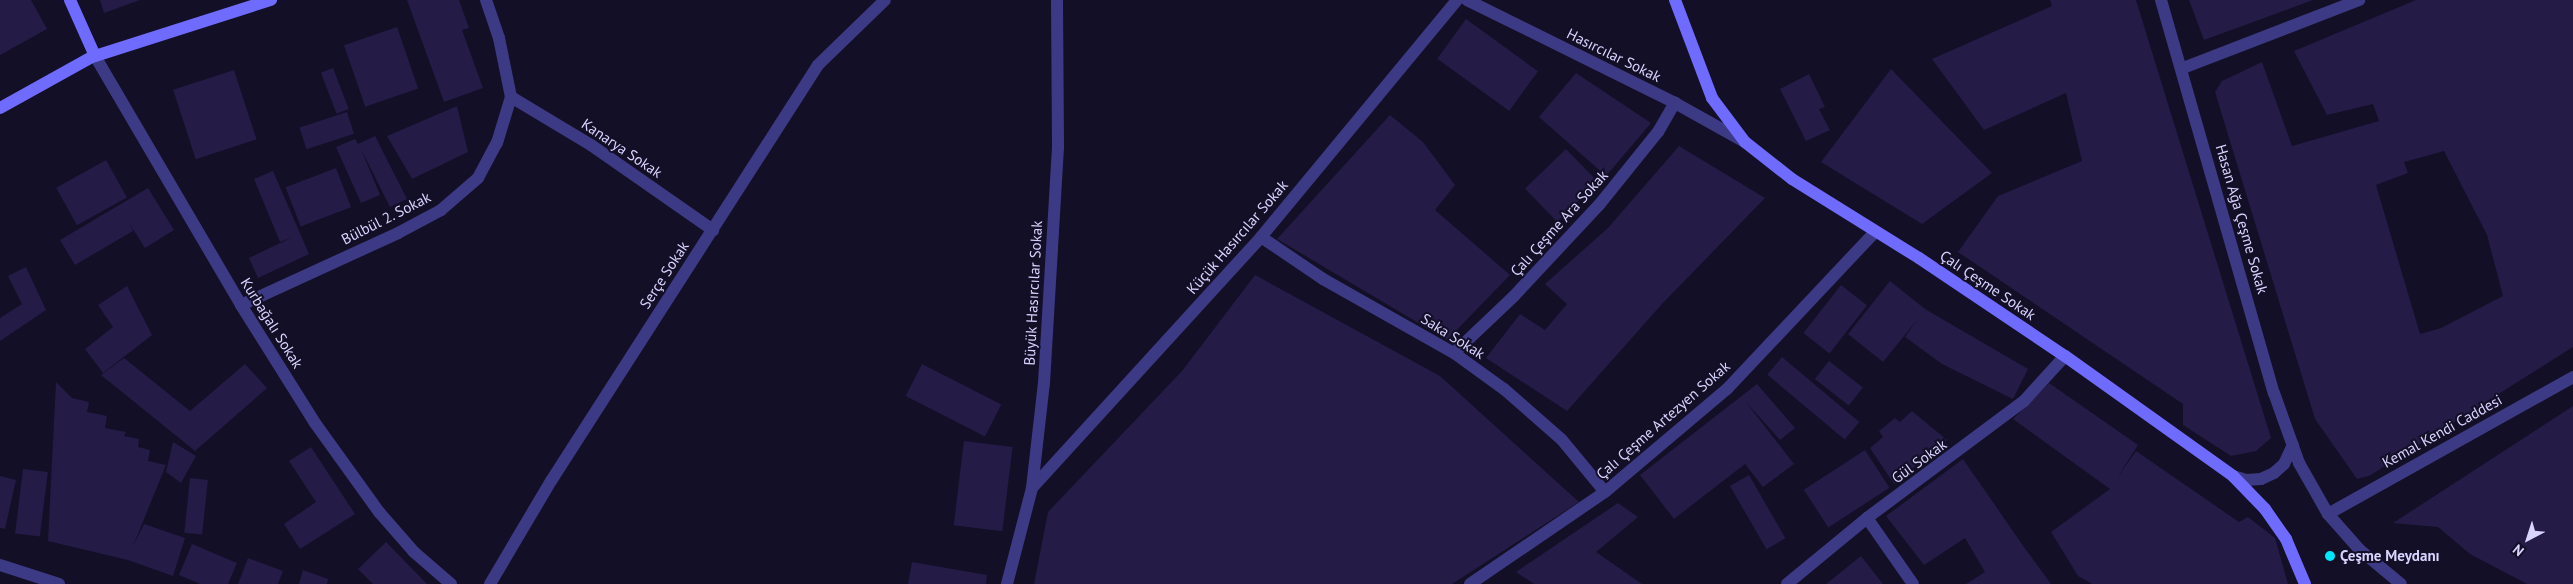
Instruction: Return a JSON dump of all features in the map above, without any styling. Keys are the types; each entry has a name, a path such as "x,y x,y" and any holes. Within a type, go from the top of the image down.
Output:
{"main road":[{"path":"70,0 95,56"},
{"path":"0,108 95,56 271,0"},
{"name":"Çalı Çeşme Sokak","path":"1675,0 1712,98 1745,142 1792,179 1875,232 1920,258 2065,356 2233,476 2264,509 2286,539 2305,584"}],"street":[{"name":"Bülbül 2. Sokak","path":"241,305 441,210 478,178 497,143 511,97 499,38 486,0"},
{"name":"Serçe Sokak","path":"490,584 551,481 818,65 885,0"},
{"name":"Büyük Hasırcılar Sokak","path":"1007,584 1032,488 1044,383 1058,146 1057,0"},
{"name":"Küçük Hasırcılar Sokak","path":"1032,488 1261,237 1457,0"},
{"name":"Hasırcılar Sokak","path":"1468,0 1676,103 1745,142"},
{"name":"Hasan Ağa Çeşme Sokak","path":"2161,0 2183,68 2274,393 2293,446 2328,514 2360,550 2401,584"},
{"path":"2183,68 2359,0"},
{"name":"Kurbağalı Sokak","path":"95,56 241,305 316,423 379,512 414,552 451,584"},
{"name":"Kanarya Sokak","path":"511,97 591,145 713,230"},
{"name":"Çalı Çeşme Ara Sokak","path":"1454,354 1514,296 1599,205 1658,132 1676,103"},
{"name":"Çalı Çeşme Artezyen Sokak","path":"1470,584 1605,492 1727,389 1875,232"},
{"name":"Saka Sokak","path":"1261,237 1323,279 1454,354 1504,389 1562,440 1605,492"},
{"name":"Gül Sokak","path":"1787,584 1867,518 2024,401 2065,356"},
{"name":"Kemal Kendi Caddesi","path":"2328,514 2573,377"},
{"path":"2233,476 2246,480 2261,479 2274,473 2284,464 2293,446"},
{"path":"1867,518 1913,584"},
{"path":"0,565 59,584"}],"building":[{"path":"0,0 31,0 47,29 0,55"},
{"path":"100,0 140,0 104,13"},
{"path":"407,0 459,0 469,28 462,30 483,88 444,102"},
{"path":"2050,0 2136,0 2271,438 2256,451 2231,456 2183,425 2183,404 1958,252 1998,196 2082,161 2066,93 1984,130 1932,59 2052,6"},
{"path":"2189,0 2313,0 2204,40"},
{"path":"2416,0 2573,0 2573,347 2369,476 2357,479 2315,419 2215,92 2222,81 2262,62 2292,146 2379,121 2373,104 2327,115 2294,51","holes":["2444,151 2487,235 2503,296 2441,328 2420,334 2376,185 2408,173 2404,162"]},
{"path":"1466,19 1538,71 1509,111 1437,59"},
{"path":"397,27 418,88 365,107 344,45"},
{"path":"333,68 349,109 337,114 321,73"},
{"path":"1891,69 1992,173 1922,224 1821,162"},
{"path":"234,70 257,139 196,159 173,90"},
{"path":"1576,73 1651,123 1606,176 1539,117"},
{"path":"1809,74 1825,107 1819,109 1830,130 1806,141 1780,89"},
{"path":"457,106 468,152 412,179 387,136"},
{"path":"347,112 354,134 307,149 299,127"},
{"path":"1390,115 1423,142 1455,185 1435,210 1510,275 1447,340 1277,239"},
{"path":"375,136 407,199 390,207 361,149 380,195 361,203 336,147 355,139 358,144"},
{"path":"1679,146 1765,198 1662,304 1567,411 1486,358 1520,314 1545,330 1567,304 1545,284 1608,228"},
{"path":"1566,149 1598,182 1557,222 1525,189"},
{"path":"106,160 127,198 77,225 56,188"},
{"path":"336,168 351,207 301,227 286,187"},
{"path":"273,171 309,254 258,278 249,258 293,237 280,242 254,179"},
{"path":"148,188 174,230 145,248 129,223 133,231 75,265 60,240"},
{"path":"26,267 46,310 0,341 0,318 22,304 8,276"},
{"path":"1255,275 1440,376 1579,502 1452,584 1034,584 1048,512 1182,371"},
{"path":"1890,281 1925,309 2028,369 2013,399 1942,364 1905,337 1917,320 1883,362 1848,334"},
{"path":"1841,285 1867,305 1829,353 1803,333"},
{"path":"127,286 152,335 103,373 85,349 113,327 98,305"},
{"path":"1782,357 1859,422 1845,440 1767,375"},
{"path":"124,358 190,411 245,364 267,388 195,451 101,375"},
{"path":"1829,361 1863,387 1849,406 1815,379"},
{"path":"922,364 1001,404 985,436 906,396"},
{"path":"56,382 72,398 89,402 87,412 107,416 105,428 126,432 124,436 139,439 138,447 150,450 148,461 166,465 133,546 144,524 185,538 173,576 128,560 48,541"},
{"path":"2049,383 2138,445 2117,478 2136,451 2239,522 2248,517 2275,538 2288,584 2092,584 2078,576 2051,532 2110,489 2013,419"},
{"path":"1757,384 1795,428 1780,440 1746,402 1794,464 1763,487 1745,464 1674,519 1640,475"},
{"path":"2573,406 2573,584 2527,584 2470,554 2438,527 2393,523"},
{"path":"1912,411 1947,440 1894,484 1870,448 1883,437 1879,431 1895,418 1900,422"},
{"path":"964,441 1013,447 1002,531 954,525"},
{"path":"173,442 196,456 181,483 166,472"},
{"path":"311,447 355,514 300,549 284,524 316,502 289,461"},
{"path":"1865,450 1890,488 1828,527 1804,490"},
{"path":"1963,459 2051,584 1966,584 1985,572 1965,538 1924,565 1886,516"},
{"path":"23,469 48,472 40,537 15,534"},
{"path":"1749,475 1786,538 1766,549 1730,486"},
{"path":"0,476 16,480 5,529 0,528"},
{"path":"190,478 208,480 202,535 184,533"},
{"path":"1618,503 1638,517 1596,552 1642,584 1534,584 1516,572"},
{"path":"386,542 427,584 373,584 358,569"},
{"path":"192,544 237,563 228,584 200,584 179,575"},
{"path":"1861,556 1883,584 1826,584"},
{"path":"248,558 283,571 278,584 238,584"},
{"path":"912,562 987,575 986,584 908,584"},
{"path":"303,570 328,579 327,584 299,584"}],"place":[{"name":"Çeşme Meydanı","path":"2330,556"}]}
